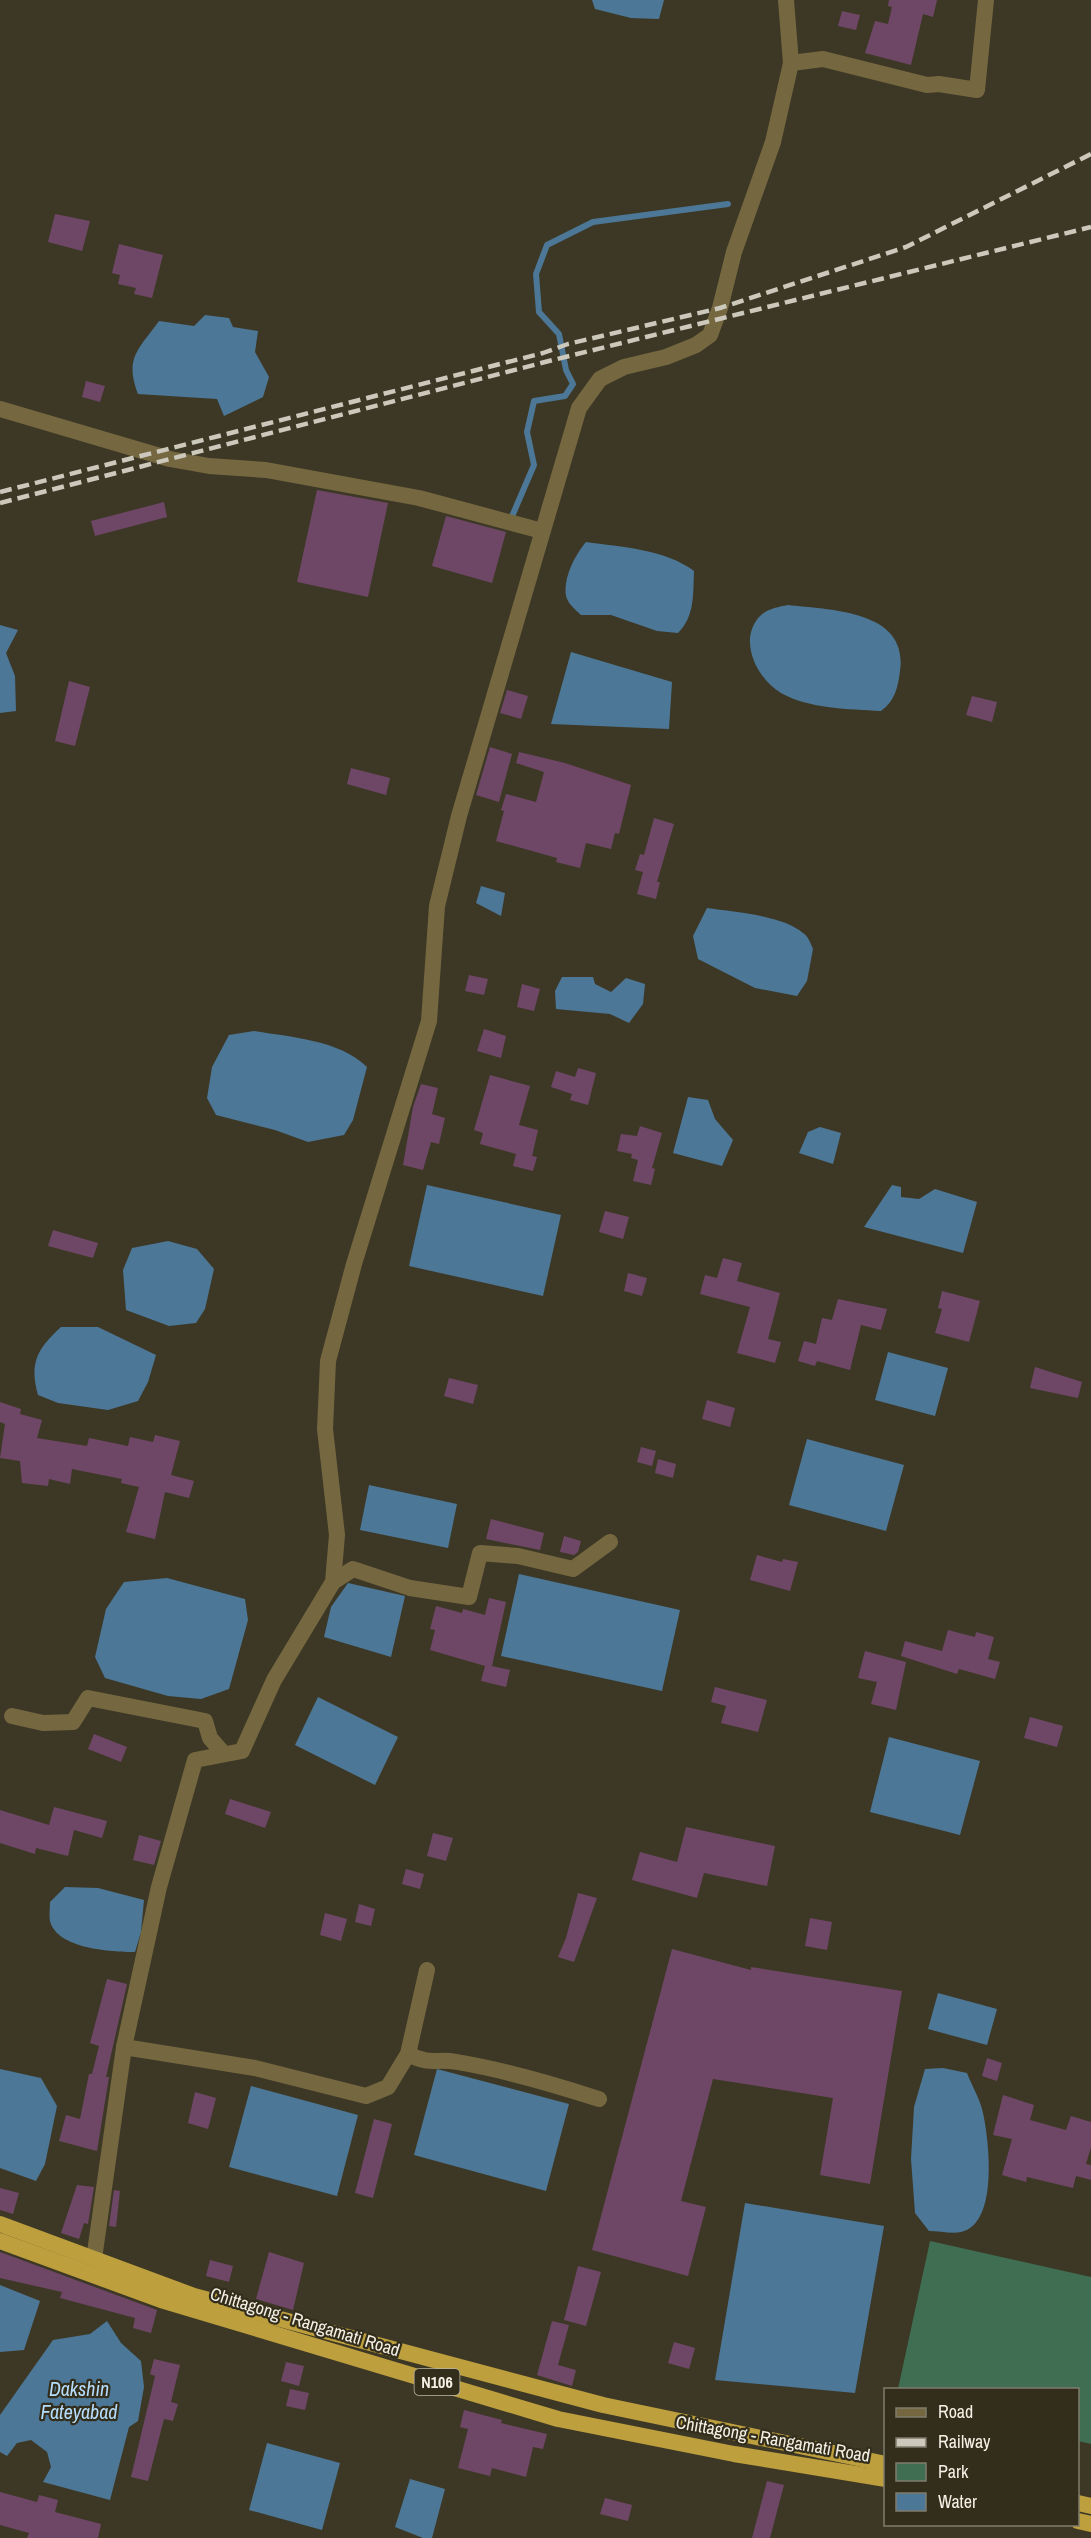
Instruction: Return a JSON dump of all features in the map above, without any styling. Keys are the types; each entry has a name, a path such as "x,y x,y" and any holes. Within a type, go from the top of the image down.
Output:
{"highway":[{"name":"Chittagong - Rangamati Road","path":"0,2224 194,2296 603,2405 884,2464"},
{"name":"Chittagong - Rangamati Road","path":"0,2241 161,2300 558,2419 734,2454 884,2479"}],"street":[{"path":"333,1582 337,1535 325,1429 328,1361 354,1264 429,1021 437,906 459,816 579,408 600,379 624,367 666,357 696,345 710,335 720,308 734,252 773,142 791,63 786,0"},
{"path":"791,63 824,58 927,85 939,84 977,90 986,0"},
{"path":"0,409 170,459 209,466 266,470 419,498 542,531"},
{"path":"94,2259 124,2047 159,1887 195,1760 242,1750 274,1680 333,1582 353,1569 410,1588 470,1597 480,1553 518,1556 573,1569 610,1542"},
{"path":"12,1716 43,1723 73,1722 88,1698 107,1701 205,1721 210,1738 224,1754"},
{"path":"124,2047 255,2068 366,2096 388,2087 408,2054 427,1970"},
{"path":"408,2054 425,2062 454,2061 561,2086 599,2099"}],"green space":[{"path":"930,2241 1091,2277 1091,2444 1079,2441 1079,2388 898,2388"}],"water":[{"path":"592,0 664,0 659,19 631,18 595,9"},
{"path":"205,315 229,318 233,327 258,331 255,352 269,377 263,397 224,416 217,399 138,394 134,382 133,362 140,347 159,321 194,326"},
{"path":"586,542 656,553 694,571 690,612 678,633 657,631 611,615 581,615 568,602 566,582 574,560"},
{"path":"788,605 844,612 863,617 880,625 892,636 899,651 900,671 895,693 886,707 881,711 817,705 781,693 764,679 750,648 753,627 765,612"},
{"path":"0,625 18,630 6,653 15,676 16,711 0,713"},
{"path":"571,652 672,682 669,729 551,724"},
{"path":"481,886 505,893 501,916 476,903"},
{"path":"707,908 771,918 805,934 813,949 807,981 797,996 755,988 698,959 693,936"},
{"path":"562,977 593,977 595,984 611,992 626,978 645,984 643,1004 629,1023 610,1014 556,1009 555,991"},
{"path":"254,1031 329,1045 356,1058 367,1067 353,1120 344,1135 308,1142 275,1130 216,1115 207,1098 212,1067 229,1035"},
{"path":"688,1097 708,1100 715,1119 733,1140 722,1166 673,1153"},
{"path":"820,1127 841,1133 833,1164 799,1153 808,1132"},
{"path":"427,1185 561,1215 543,1296 409,1266"},
{"path":"892,1185 901,1187 901,1197 919,1199 935,1189 977,1202 963,1253 864,1227"},
{"path":"168,1241 197,1249 214,1269 205,1309 196,1323 169,1326 126,1310 123,1270 132,1248"},
{"path":"61,1327 98,1327 156,1355 148,1382 138,1401 108,1410 58,1403 38,1395 34,1374 37,1357 46,1342"},
{"path":"888,1352 948,1368 935,1416 875,1400"},
{"path":"807,1439 904,1465 886,1531 789,1505"},
{"path":"369,1485 457,1504 448,1548 360,1530"},
{"path":"519,1574 680,1610 662,1691 501,1656"},
{"path":"167,1578 245,1599 248,1620 229,1689 201,1699 168,1696 105,1678 95,1657 106,1609 124,1582"},
{"path":"348,1583 405,1596 391,1657 324,1637 331,1607"},
{"path":"318,1697 398,1737 375,1785 295,1745"},
{"path":"889,1737 980,1761 960,1835 870,1812"},
{"path":"65,1887 98,1888 144,1900 141,1932 135,1952 100,1950 63,1938 50,1921 50,1902"},
{"path":"938,1993 997,2009 987,2045 928,2029"},
{"path":"943,2068 967,2073 982,2108 989,2160 989,2180 981,2214 973,2226 957,2233 929,2231 915,2213 911,2159 914,2107 925,2069"},
{"path":"0,2069 41,2078 57,2106 45,2164 36,2181 0,2168"},
{"path":"437,2069 569,2104 546,2191 414,2155"},
{"path":"251,2086 358,2115 337,2196 229,2167"},
{"path":"745,2203 884,2226 855,2393 715,2380"},
{"path":"0,2285 40,2301 24,2350 0,2352"},
{"name":"Dakshin Fateyabad","path":"107,2321 121,2343 141,2361 144,2387 138,2421 129,2427 110,2500 43,2482 51,2467 47,2452 31,2440 17,2443 7,2456 0,2452 0,2415 53,2340 90,2334"},
{"path":"267,2443 340,2463 322,2530 249,2510"},
{"path":"410,2479 445,2489 432,2538 423,2538 395,2527"}],"building":[{"path":"889,0 937,0 933,17 923,14 911,65 865,53 875,21 888,24 892,7 888,6"},
{"path":"842,11 860,15 856,30 838,26"},
{"path":"55,214 90,221 82,251 48,242"},
{"path":"119,244 163,255 152,298 134,294 136,288 118,284 120,275 112,273"},
{"path":"86,381 105,386 100,402 82,397"},
{"path":"317,490 388,503 368,597 297,582"},
{"path":"164,502 167,517 95,536 91,521"},
{"path":"446,516 506,532 492,583 432,566"},
{"path":"69,681 90,687 75,746 55,741"},
{"path":"507,690 528,696 521,719 500,713"},
{"path":"972,696 997,702 992,722 966,715"},
{"path":"490,747 512,754 499,802 476,795"},
{"path":"519,752 565,763 631,785 619,834 615,833 611,849 586,843 580,868 556,862 557,858 496,841 506,794 536,802 544,772 516,763"},
{"path":"351,768 390,778 386,795 347,784"},
{"path":"654,818 674,824 657,882 660,882 656,899 637,894 643,872 635,870 640,854 644,855"},
{"path":"469,975 488,979 484,995 465,991"},
{"path":"522,984 540,989 534,1011 517,1007"},
{"path":"484,1029 506,1036 501,1058 477,1051"},
{"path":"578,1068 596,1073 588,1105 570,1100 572,1094 551,1087 556,1071 575,1077"},
{"path":"490,1075 530,1086 519,1125 538,1130 532,1156 537,1157 533,1171 513,1166 516,1154 480,1144 483,1133 474,1130"},
{"path":"421,1084 438,1088 432,1114 445,1118 439,1144 431,1142 423,1170 403,1165 413,1107"},
{"path":"640,1126 662,1133 652,1168 655,1169 651,1185 633,1181 638,1160 631,1158 632,1154 617,1151 621,1134 637,1136"},
{"path":"605,1211 629,1217 623,1239 599,1232"},
{"path":"53,1230 98,1243 93,1258 48,1246"},
{"path":"723,1258 742,1263 737,1281 780,1293 768,1339 781,1342 775,1363 737,1353 750,1307 700,1294 705,1275 717,1278"},
{"path":"628,1273 647,1278 642,1296 624,1291"},
{"path":"942,1291 980,1301 969,1342 935,1333 942,1309 938,1308"},
{"path":"838,1299 887,1309 881,1330 861,1325 850,1370 817,1361 815,1366 798,1361 804,1341 816,1344 822,1318 832,1320"},
{"path":"1035,1367 1082,1382 1078,1398 1030,1388"},
{"path":"449,1378 478,1385 473,1404 444,1396"},
{"path":"707,1400 735,1408 730,1427 702,1419"},
{"path":"0,1402 21,1409 20,1414 42,1420 37,1438 87,1446 89,1438 128,1446 130,1437 153,1442 155,1435 180,1441 171,1475 194,1481 189,1498 165,1492 155,1539 126,1532 139,1487 121,1483 122,1479 72,1469 70,1484 49,1479 48,1486 22,1483 20,1461 0,1458 5,1424 0,1422"},
{"path":"641,1447 656,1451 652,1466 637,1462"},
{"path":"658,1459 676,1464 673,1478 655,1473"},
{"path":"491,1519 544,1533 540,1550 486,1539"},
{"path":"564,1536 581,1541 578,1552 574,1555 560,1552"},
{"path":"757,1555 782,1562 783,1559 798,1562 790,1591 750,1580"},
{"path":"489,1598 506,1602 492,1666 510,1670 506,1687 481,1681 485,1666 430,1650 435,1630 430,1629 436,1606 462,1613 463,1609 485,1615"},
{"path":"948,1630 975,1637 976,1632 994,1637 988,1659 1000,1662 995,1679 959,1669 957,1674 901,1656 905,1641 942,1651"},
{"path":"865,1651 906,1662 896,1710 871,1704 877,1682 858,1678"},
{"path":"715,1687 767,1700 758,1732 721,1723 726,1706 711,1702"},
{"path":"1030,1717 1063,1726 1057,1747 1024,1738"},
{"path":"94,1734 127,1747 121,1762 88,1749"},
{"path":"230,1799 271,1812 265,1828 225,1814"},
{"path":"54,1807 107,1821 102,1838 74,1830 68,1856 36,1848 35,1854 0,1843 0,1810 49,1825"},
{"path":"686,1827 775,1846 767,1886 704,1873 697,1898 632,1880 640,1852 677,1862"},
{"path":"433,1833 453,1838 446,1861 427,1856"},
{"path":"139,1835 161,1841 154,1865 133,1860"},
{"path":"406,1869 424,1874 420,1889 402,1884"},
{"path":"578,1893 597,1898 574,1962 558,1957 566,1938"},
{"path":"359,1904 375,1909 371,1926 355,1922"},
{"path":"325,1913 347,1919 341,1941 320,1935"},
{"path":"810,1918 832,1922 827,1950 805,1946"},
{"path":"672,1949 751,1970 751,1967 902,1991 870,2184 820,2175 833,2098 713,2079 681,2201 706,2207 688,2276 592,2250"},
{"path":"107,1979 127,1984 106,2077 109,2077 97,2151 59,2141 66,2115 80,2119 89,2074 92,2074 99,2046 90,2043"},
{"path":"987,2058 1002,2063 997,2081 982,2076"},
{"path":"195,2092 216,2098 208,2129 188,2123"},
{"path":"1003,2095 1034,2105 1030,2120 1066,2130 1071,2116 1091,2122 1091,2147 1086,2164 1091,2165 1091,2180 1076,2176 1073,2188 1027,2177 1026,2182 1002,2175 1012,2139 993,2135"},
{"path":"374,2119 392,2124 373,2198 355,2193"},
{"path":"77,2185 94,2187 88,2224 84,2223 79,2239 61,2233"},
{"path":"0,2188 19,2193 13,2214 0,2210"},
{"path":"114,2190 120,2191 116,2227 109,2226"},
{"path":"0,2252 157,2310 151,2333 133,2328 135,2318 60,2298 62,2292 0,2278"},
{"path":"269,2252 304,2263 293,2310 256,2299"},
{"path":"210,2260 233,2266 229,2282 206,2276"},
{"path":"578,2266 601,2272 586,2326 564,2320"},
{"path":"552,2321 569,2325 558,2365 576,2370 572,2386 537,2375"},
{"path":"674,2342 695,2348 689,2369 668,2363"},
{"path":"154,2359 180,2365 171,2402 178,2404 173,2421 164,2419 148,2481 131,2477 155,2376 150,2374"},
{"path":"286,2362 304,2366 299,2386 281,2381"},
{"path":"290,2389 309,2393 305,2410 286,2406"},
{"path":"464,2410 502,2420 501,2423 547,2434 543,2449 533,2447 526,2477 492,2468 490,2476 458,2468 468,2429 460,2427"},
{"path":"767,2481 784,2485 770,2538 752,2538"},
{"path":"0,2492 37,2502 39,2495 58,2500 55,2512 101,2524 98,2538 27,2538 29,2533 0,2525"},
{"path":"605,2498 632,2505 628,2521 600,2514"}],"waterway":[{"path":"513,514 534,465 527,432 534,401 565,396 573,384 566,370 559,334 539,312 536,274 547,245 593,222 728,204"}],"railway":[{"path":"0,492 543,353 568,344 720,308 906,247 1091,154"},
{"path":"0,503 553,360 1091,227"}]}
